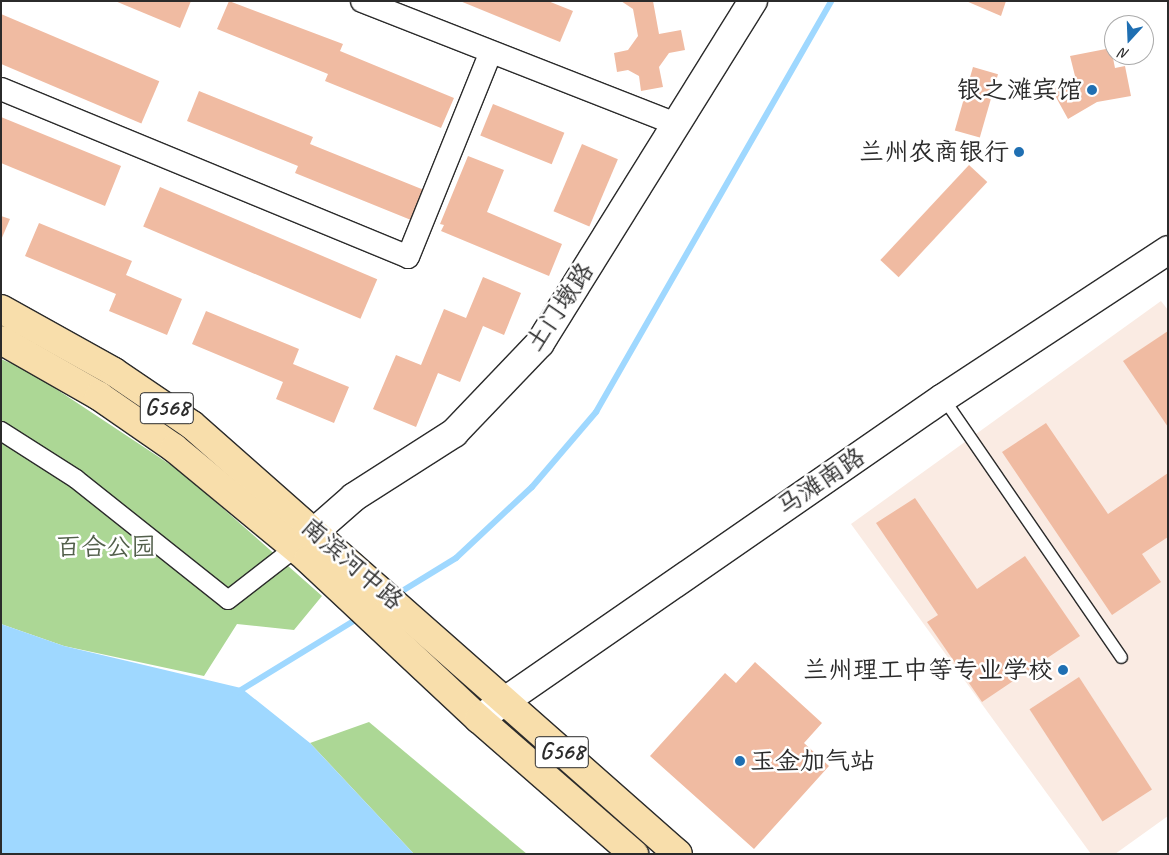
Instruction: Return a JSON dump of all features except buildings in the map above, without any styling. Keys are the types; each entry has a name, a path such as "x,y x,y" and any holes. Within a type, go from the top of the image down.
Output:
{"highway":[{"name":"南滨河中路","path":"1,309 114,372 192,425 305,540 338,590 429,670 478,719 634,854"},
{"name":"南滨河中路","path":"1,340 99,396 305,540 357,569 678,854"}],"main road":[{"name":"土门墩路","path":"305,540 354,497 454,433 540,343 754,1"},
{"name":"马滩南路","path":"478,719 943,398 1168,250"}],"street":[{"path":"362,1 676,124"},
{"path":"1,89 408,257 491,52"},
{"path":"1,431 76,479 228,600 305,540"}],"lane":[{"path":"943,398 1121,657"}],"shaded area":[{"name":"兰州理工中等专业学校","path":"1161,301 1168,310 1168,816 1115,854 1091,854 851,524"}],"green space":[{"name":"百合公园","path":"1,359 29,371 183,473 322,596 294,630 237,624 204,676 64,646 1,624"},
{"path":"369,722 527,854 414,854 310,743"}],"water":[{"path":"1,624 64,646 241,688 310,743 414,854 1,854"}],"waterway":[{"path":"394,596 456,558 532,487 596,412 831,1"},
{"path":"236,693 360,617"}],"place":[{"name":"银之滩宾馆","path":"1092,90"},
{"name":"兰州农商银行","path":"1019,152"},
{"name":"兰州理工中等专业学校","path":"1063,670"},
{"name":"玉金加气站","path":"740,761"}]}
